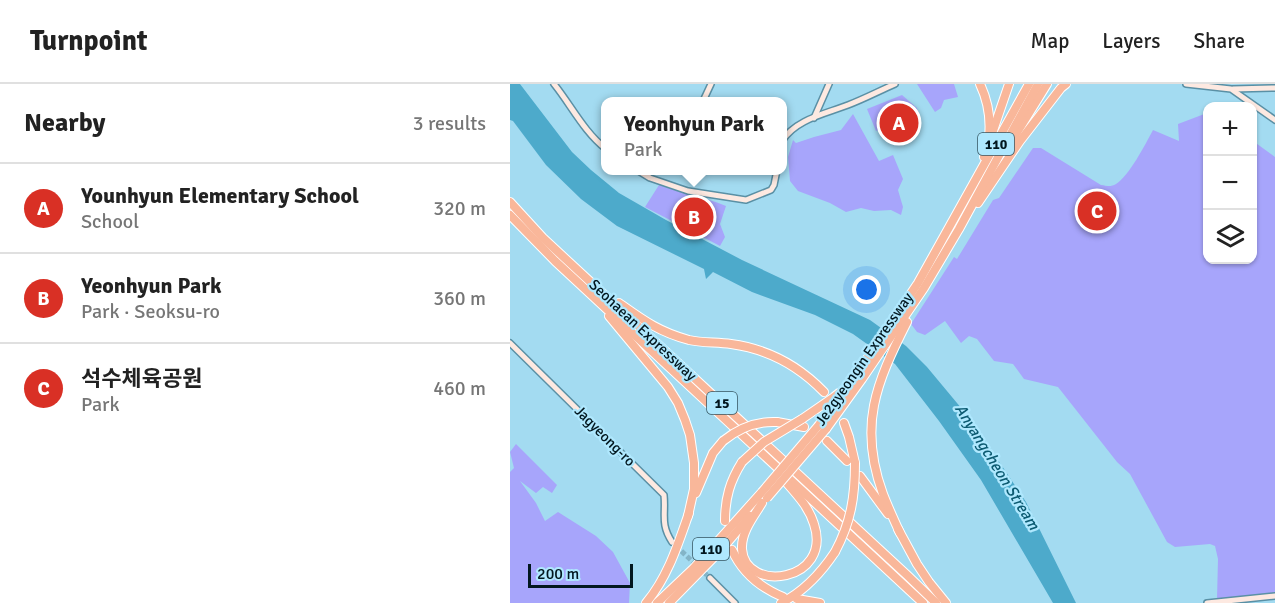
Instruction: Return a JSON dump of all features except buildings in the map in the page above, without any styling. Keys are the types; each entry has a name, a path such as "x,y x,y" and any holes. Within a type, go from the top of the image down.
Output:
{"highway":[{"path":"968,194 984,159 1009,84"},
{"name":"Je2gyeongin Expressway","path":"921,286 968,194 1029,84"},
{"path":"1036,97 1038,84"},
{"path":"1036,97 1047,84"},
{"path":"959,229 1020,141 1066,84"},
{"path":"980,85 987,100 990,123 984,159"},
{"name":"Je2gyeongin Expressway","path":"669,603 721,550 822,427 859,377 959,229 994,165 1018,133 1036,97"},
{"name":"Seohaean Expressway","path":"510,202 535,230 936,603"},
{"name":"Seohaean Expressway","path":"510,215 536,243 923,603"},
{"path":"595,286 647,323 661,330 691,340 733,344 761,350 798,368 824,392"},
{"path":"900,533 883,493 873,455 871,431 873,404 883,372 921,286"},
{"path":"591,294 668,387 678,403 690,435 694,463 694,489 688,516"},
{"path":"725,521 732,478 742,462 764,442 803,423 859,377"},
{"path":"646,603 669,567 704,473 713,453 723,441 735,431 764,422 803,423"},
{"path":"732,550 743,569 782,600 802,590 813,579 835,552 846,531 852,510 855,486 849,437 844,423"},
{"path":"827,441 851,462"},
{"path":"762,452 804,504 814,525 816,536 814,553 801,570 791,575 781,577 762,573 753,569 743,554 744,537 764,497"},
{"path":"860,476 882,505 917,564 946,603"},
{"name":"Je2gyeongin Expressway","path":"657,603 764,497"},
{"path":"796,598 820,603"}],"street":[{"path":"554,84 601,145"},
{"path":"814,118 829,84"},
{"path":"787,135 790,130 804,122 895,84"},
{"path":"1186,84 1231,88 1275,88"},
{"path":"1231,88 1275,120"},
{"path":"644,175 688,191 746,200 771,190 776,175"},
{"name":"Jagyeong-ro","path":"510,343 664,495 664,522 672,542"},
{"path":"710,578 735,603"},
{"path":"1207,603 1275,596"}],"shaded area":[{"path":"917,84 954,84 958,97 944,100 941,108 935,112"},
{"path":"902,95 917,108 918,113 876,131 867,109"},
{"path":"853,114 879,161 893,155 903,179 898,190 903,207 901,215 891,210 874,211 861,208 846,212 830,203 798,191 790,181 788,157 793,140 796,143 841,130"},
{"path":"1203,115 1203,264 1257,264 1257,144 1275,157 1275,596 1217,599 1218,559 1215,546 1210,544 1175,547 1167,542 1130,474 1117,462 1058,387 1024,379 1013,364 994,361 977,339 969,336 961,343 945,321 925,335 917,332 911,324 954,257 957,259 993,200 999,198 1033,148 1041,148 1101,185 1112,186 1121,180 1131,167 1153,130 1179,141 1178,124"},
{"path":"659,185 726,206 720,224 725,237 720,246 645,207"},
{"path":"516,444 557,485 552,493 543,487 536,493 520,481 536,503 545,521 558,512 596,536 613,552 630,583 629,603 510,603 510,472 514,468 510,452"}],"water":[{"name":"Anyangcheon Stream","path":"510,84 520,84 572,152 619,193 742,260 870,320 906,346 927,367 972,421 1026,502 1076,603 1053,603 981,480 895,364 853,334 815,315 752,292 713,272 706,279 704,269 617,226 581,199 546,165 510,120"}],"tunnel":[{"path":"676,546 710,578"}],"place":[{"name":"Younhyun Elementary School","path":"899,123"},
{"name":"석수체육공원","path":"1097,211"},
{"name":"Yeonhyun Park","path":"694,217"}]}
